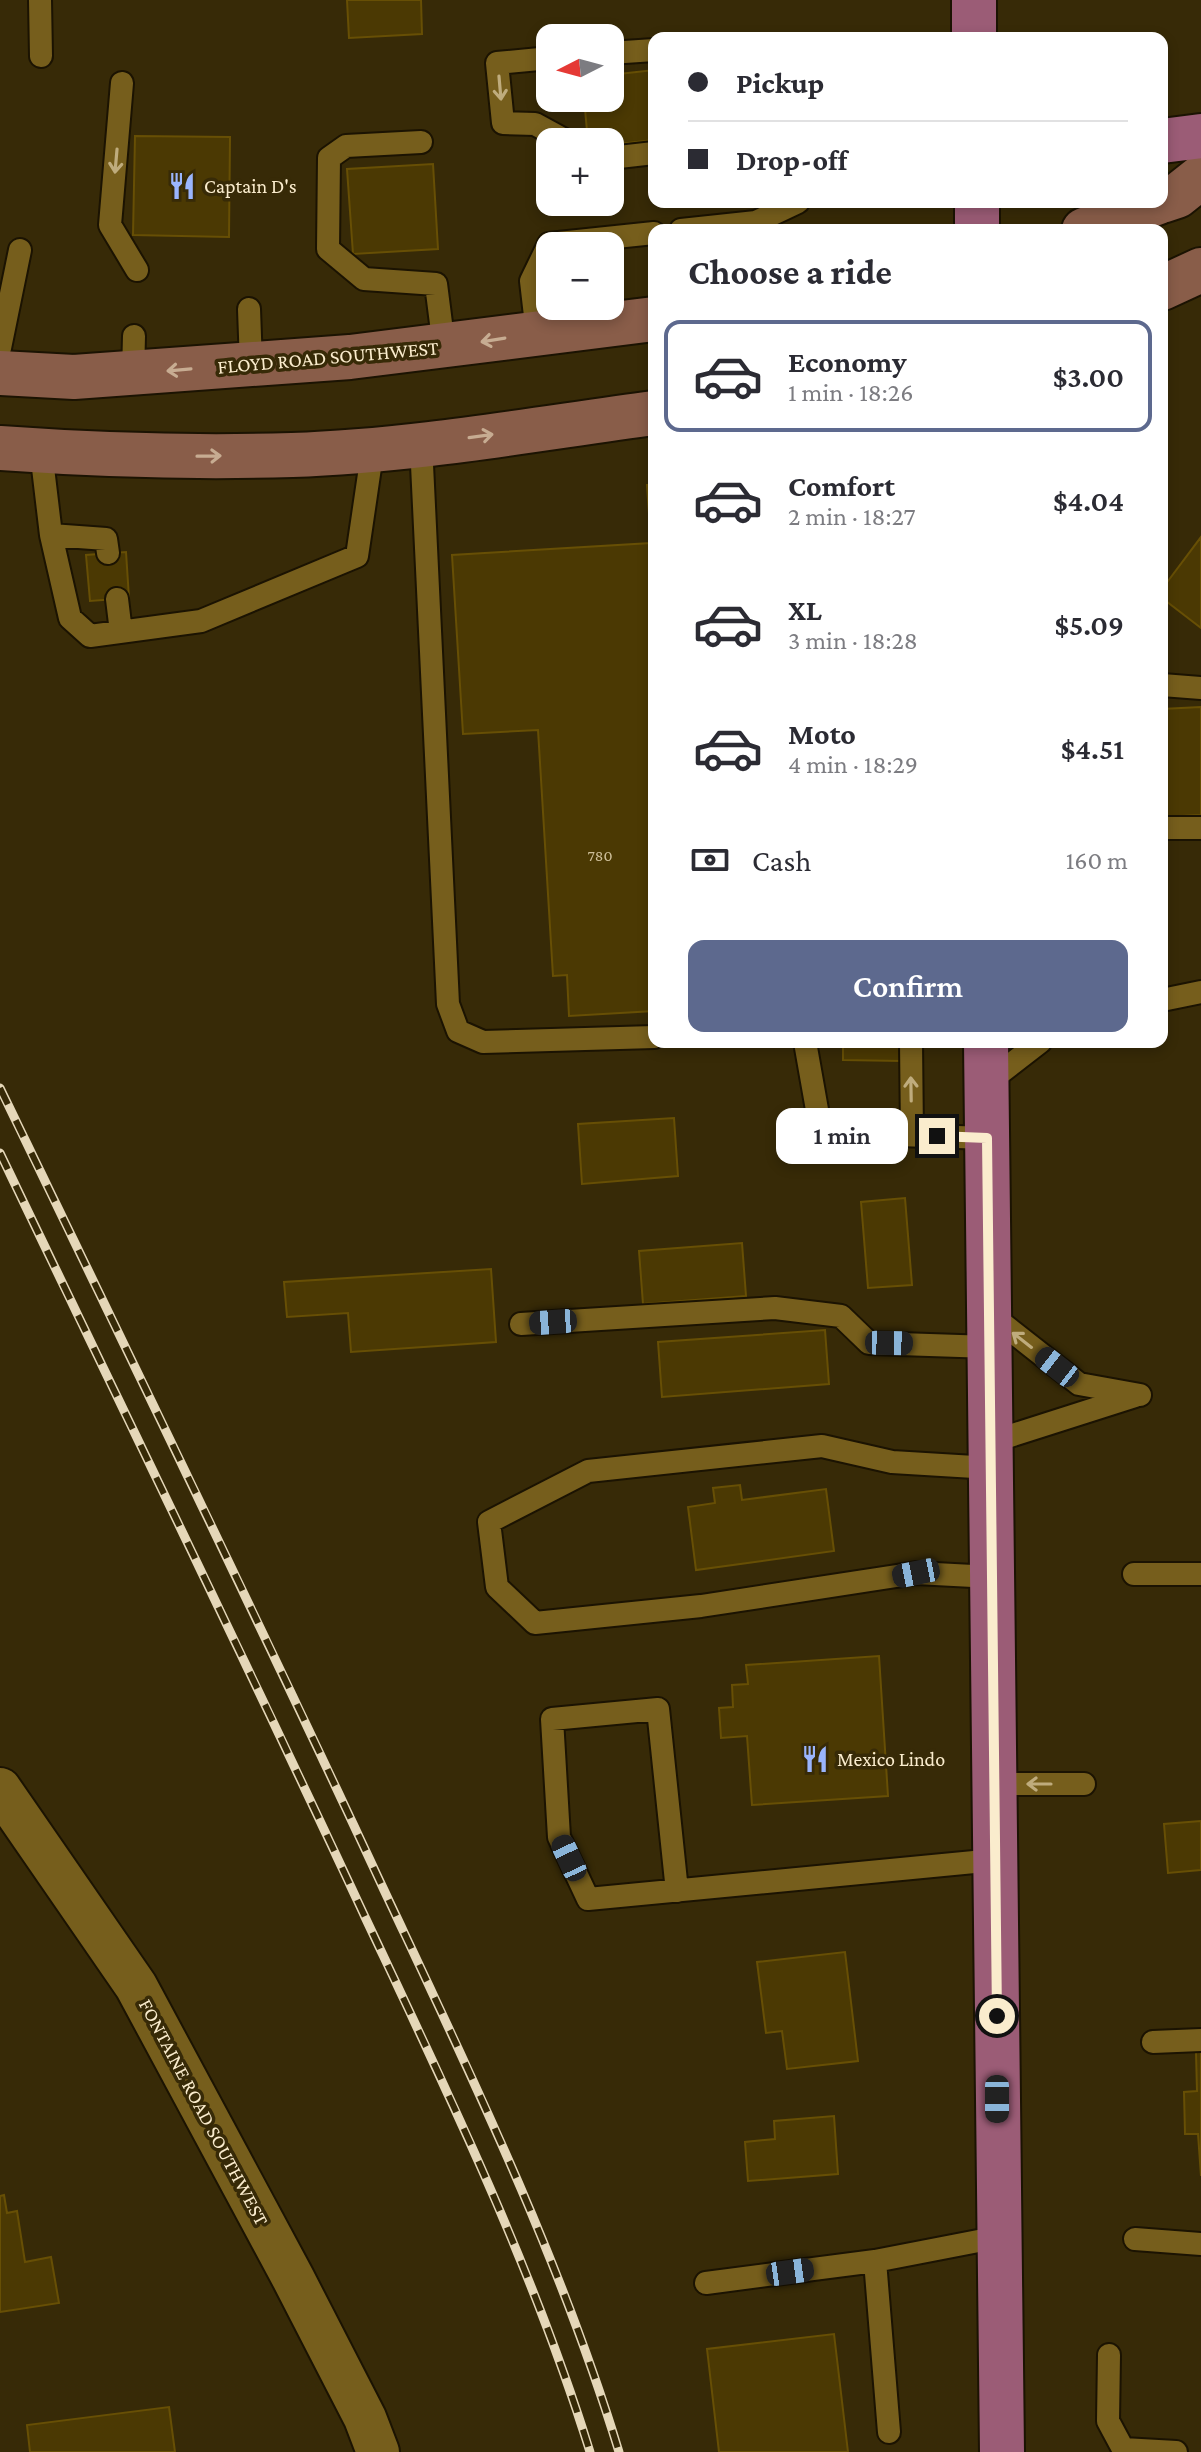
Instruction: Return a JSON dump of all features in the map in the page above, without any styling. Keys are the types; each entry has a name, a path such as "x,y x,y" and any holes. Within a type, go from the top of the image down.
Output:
{"main road":[{"path":"1168,140 1201,136"},
{"path":"1168,199 1201,177"},
{"path":"1100,224 1144,208"},
{"path":"1168,285 1201,270"},
{"name":"FLOYD ROAD SOUTHWEST","path":"0,373 74,377 134,355 251,364 444,347 648,320"},
{"path":"21,450 162,456 280,455 421,444 648,414"},
{"path":"986,1063 1002,2452"}],"street":[{"name":"FONTAINE ROAD SOUTHWEST","path":"0,1789 136,1986 293,2278 365,2418 378,2452"}],"lane":[{"path":"40,0 41,56"},
{"path":"624,52 648,50"},
{"path":"536,59 497,63 503,123 535,124 542,128"},
{"path":"122,83 110,225 137,270"},
{"path":"421,142 346,146 329,158 328,249 364,279 436,284 444,347"},
{"path":"624,156 648,154"},
{"path":"737,224 756,222 785,208"},
{"path":"537,333 531,281 549,244 648,234"},
{"path":"0,348 20,250"},
{"path":"249,309 251,364"},
{"path":"421,444 448,1004 458,1031 483,1042 648,1037"},
{"path":"21,450 51,535 70,618 90,636 201,621 357,556 373,447"},
{"path":"51,535 106,539 108,553"},
{"path":"117,599 121,632"},
{"path":"1168,685 1201,688"},
{"path":"1168,828 1201,828"},
{"path":"1168,999 1201,992"},
{"path":"806,1048 819,1121"},
{"path":"911,1048 904,1135 987,1138"},
{"path":"986,1063 1025,1048"},
{"path":"521,1324 775,1308 841,1316 869,1343 990,1331 1079,1384 1140,1395 991,1455 892,1462 822,1446 588,1471 489,1522 497,1587 535,1623 701,1606 916,1573 992,1577"},
{"path":"1134,1574 1201,1574"},
{"path":"677,1891 658,1709 552,1719 559,1837 588,1899 677,1891 995,1860"},
{"path":"994,1784 1084,1784"},
{"path":"1153,2042 1201,2040"},
{"path":"706,2283 875,2261 999,2237"},
{"path":"1135,2239 1201,2244"},
{"path":"875,2261 889,2432"},
{"path":"1109,2355 1108,2421 1123,2449 1176,2452"}],"building":[{"path":"347,0 421,0 422,34 349,38"},
{"path":"648,71 648,141 624,143 624,128 587,128 585,112 624,112 624,73"},
{"name":"Captain D's","path":"135,136 230,137 229,237 133,235"},
{"path":"433,164 438,249 353,254 347,169"},
{"path":"1201,537 1201,628 1168,603 1168,581"},
{"path":"648,543 648,1011 569,1016 567,975 553,976 538,730 463,734 452,555"},
{"path":"126,552 129,598 90,601 86,555"},
{"path":"1201,707 1201,815 1168,817 1168,709"},
{"path":"843,1048 902,1048 902,1061 843,1060"},
{"path":"674,1118 678,1176 582,1184 578,1124"},
{"path":"905,1198 912,1285 868,1288 861,1202"},
{"path":"742,1243 746,1296 643,1304 639,1251"},
{"path":"491,1269 496,1342 351,1352 348,1313 287,1317 284,1282"},
{"path":"825,1330 829,1384 662,1397 658,1342"},
{"path":"740,1485 742,1500 826,1489 834,1551 696,1570 688,1507 715,1503 713,1488"},
{"path":"879,1656 888,1796 752,1805 747,1736 721,1738 719,1708 733,1707 732,1685 748,1684 746,1665"},
{"path":"1201,1821 1201,1870 1168,1873 1164,1824"},
{"path":"845,1952 858,2061 787,2069 782,2031 766,2033 757,1962"},
{"path":"1196,2052 1201,2052 1201,2176 1198,2134 1185,2134 1184,2092 1197,2091"},
{"path":"834,2116 838,2174 748,2181 745,2142 775,2139 774,2121"},
{"path":"4,2195 7,2213 17,2211 25,2262 51,2257 59,2303 0,2312 0,2196"},
{"path":"834,2334 848,2452 719,2452 707,2349"},
{"path":"169,2407 175,2452 30,2452 27,2425"}],"railway":[{"path":"0,1088 194,1488 481,2097 569,2308 619,2452"},
{"path":"0,1153 275,1725 457,2114 542,2315 590,2452"}],"place":[{"name":"Captain D's","path":"182,186"},
{"name":"Mexico Lindo","path":"815,1759"}],"route":[{"path":"937,1136 987,1138 997,2016"}]}
